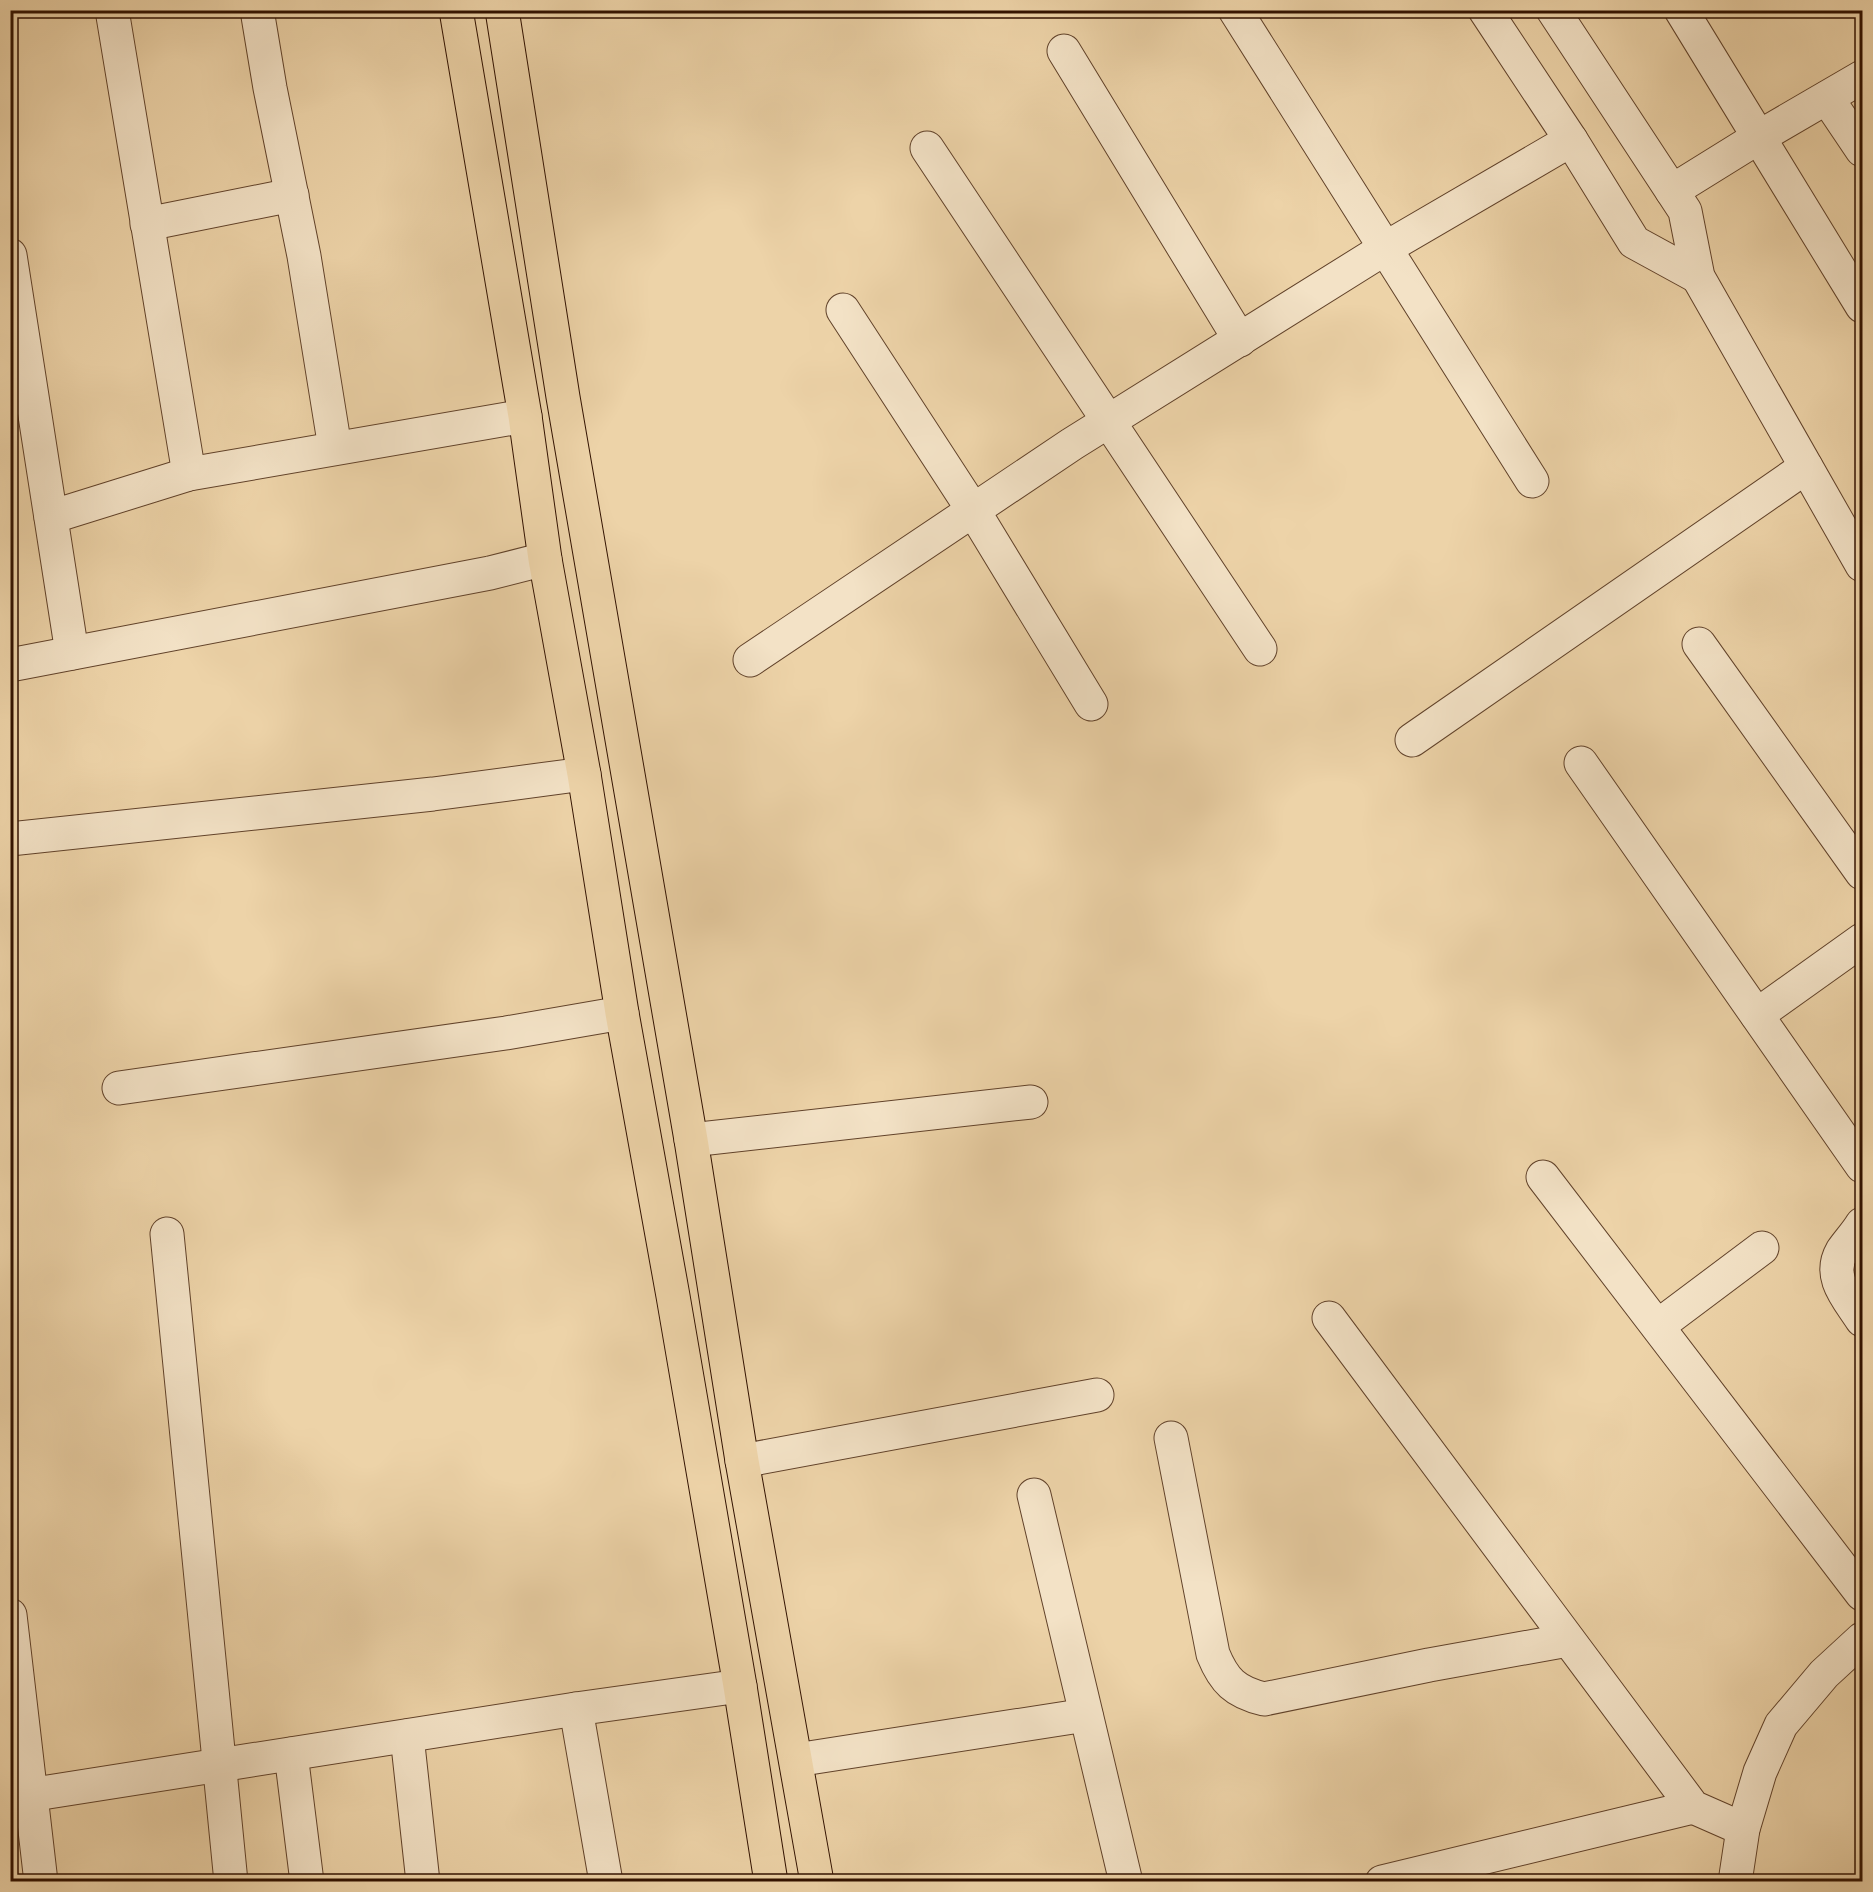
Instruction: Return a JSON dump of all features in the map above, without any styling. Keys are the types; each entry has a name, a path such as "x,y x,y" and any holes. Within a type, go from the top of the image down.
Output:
{"main road":[{"path":"456,10 525,416 545,559 740,1686 771,1881"},
{"path":"502,10 563,397 691,1140 742,1461 817,1881"}],"street":[{"path":"112,10 189,474"},
{"path":"257,10 304,256 335,448"},
{"path":"1235,10 1532,481"},
{"path":"1485,10 1572,141 1635,242 1698,277"},
{"path":"1553,10 1685,211 1698,277 1862,564"},
{"path":"1681,10 1863,306"},
{"path":"1064,51 1240,340"},
{"path":"1672,191 1863,77"},
{"path":"1827,98 1863,150"},
{"path":"750,660 1108,421 1384,249 1572,141"},
{"path":"927,148 1260,649"},
{"path":"147,224 292,195"},
{"path":"10,255 72,653"},
{"path":"843,310 973,510 1091,704"},
{"path":"51,517 189,474 525,416"},
{"path":"1412,740 1806,467"},
{"path":"10,665 490,573 545,559"},
{"path":"1699,644 1863,873"},
{"path":"1581,763 1863,1166"},
{"path":"10,839 421,795 584,774"},
{"path":"1757,1015 1863,940"},
{"path":"119,1088 506,1033 622,1013"},
{"path":"691,1140 1030,1102"},
{"path":"1543,1177 1863,1594"},
{"path":"1863,1224 1843,1250 1835,1273 1842,1289 1863,1320"},
{"path":"167,1234 231,1881"},
{"path":"1658,1326 1762,1248"},
{"path":"1329,1318 1693,1807 1743,1829"},
{"path":"742,1461 1097,1395"},
{"path":"1170,1438 1213,1654 1219,1671 1232,1686 1247,1695 1264,1699 1429,1665 1568,1640"},
{"path":"1034,1495 1126,1881"},
{"path":"10,1615 21,1797 41,1881"},
{"path":"1734,1881 1743,1829 1760,1772 1781,1725 1824,1674 1863,1639"},
{"path":"21,1797 576,1709 740,1686"},
{"path":"576,1709 606,1881"},
{"path":"796,1760 1086,1715"},
{"path":"407,1736 423,1881"},
{"path":"291,1754 307,1881"},
{"path":"1382,1881 1693,1807"}]}
